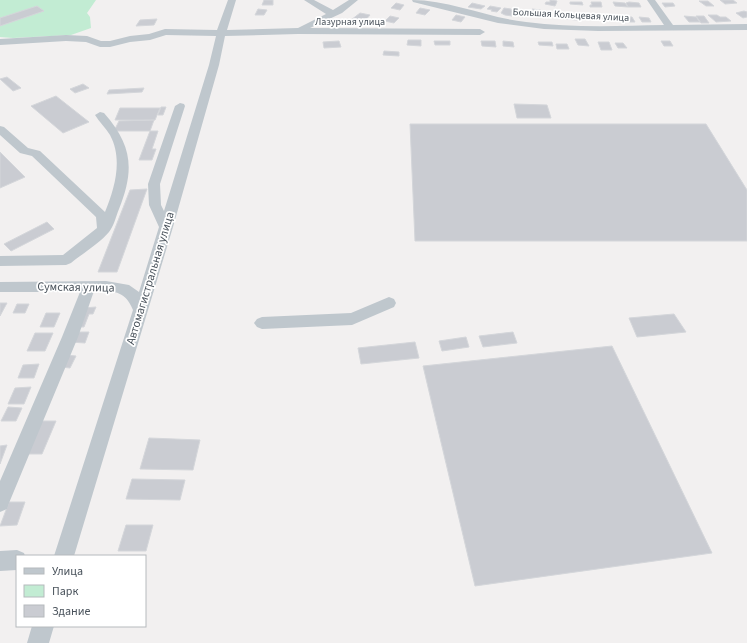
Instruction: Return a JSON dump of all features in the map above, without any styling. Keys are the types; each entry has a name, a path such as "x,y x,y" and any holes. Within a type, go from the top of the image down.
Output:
{"street":[{"name":"Автомагистральная улица","path":"64,555 166,227 214,64 221,33 232,0"},
{"path":"308,0 333,14"},
{"path":"298,32 333,14 354,0"},
{"name":"Большая Кольцевая улица","path":"416,0 501,21 528,25 594,28 747,27"},
{"path":"651,0 670,28"},
{"name":"Лазурная улица","path":"0,42 87,39 100,44 110,44 130,39 150,37 165,32 480,32"},
{"path":"166,227 155,205 154,184 180,106"},
{"path":"0,260 66,260 104,229 120,191 123,167 118,139 100,115"},
{"path":"0,129 24,151 36,153 102,216 104,229"},
{"path":"0,503 70,337 89,286"},
{"name":"Сумская улица","path":"0,287 89,286 122,288 131,293 137,301 140,310"},
{"path":"262,323 352,319 389,302"},
{"path":"0,560 16,560"},
{"path":"38,643 43,627"}],"green space":[{"path":"0,0 96,0 87,13 90,17 91,28 71,35 13,38 0,37"}],"building":[{"path":"264,0 273,0 273,5 262,5"},
{"path":"550,0 557,1 555,6 545,4 546,2 550,2"},
{"path":"720,0 733,0 737,3 725,4"},
{"path":"699,1 708,1 714,6 706,6"},
{"path":"570,2 582,2 583,5 570,4"},
{"path":"591,2 601,2 602,7 590,7 590,5 592,5"},
{"path":"613,2 625,3 628,7 615,6"},
{"path":"396,3 404,5 400,10 391,8"},
{"path":"472,3 485,6 481,9 468,7"},
{"path":"626,3 639,3 641,7 628,7"},
{"path":"662,3 673,3 675,6 665,7"},
{"path":"37,6 44,11 0,26 0,18"},
{"path":"490,6 501,8 497,12 491,11 492,10 487,9"},
{"path":"420,8 430,10 425,15 416,13"},
{"path":"504,8 515,11 512,16 505,15 501,13"},
{"path":"258,9 267,10 264,15 255,15"},
{"path":"532,9 541,10 542,15 533,14"},
{"path":"744,11 747,12 747,17 743,18 736,13"},
{"path":"360,13 370,15 364,22 351,20"},
{"path":"566,14 576,14 577,20 566,19"},
{"path":"456,15 465,17 461,22 452,20"},
{"path":"708,15 726,17 731,21 716,22"},
{"path":"390,16 399,18 394,23 385,21"},
{"path":"601,16 614,17 617,21 604,21"},
{"path":"684,16 696,17 700,22 689,22"},
{"path":"696,16 704,16 709,23 701,23"},
{"path":"621,17 632,17 635,22 624,22"},
{"path":"639,17 649,18 651,22 642,22"},
{"path":"157,19 154,25 136,26 140,20"},
{"path":"575,39 585,39 589,46 578,45"},
{"path":"408,40 421,40 421,46 407,45"},
{"path":"339,41 341,47 324,48 323,42"},
{"path":"434,41 450,41 450,45 435,45"},
{"path":"481,41 495,41 496,47 482,46"},
{"path":"503,41 513,42 514,47 503,46"},
{"path":"661,41 670,41 673,46 664,46"},
{"path":"538,42 552,42 553,46 539,45"},
{"path":"598,42 609,42 612,50 601,50"},
{"path":"615,43 623,43 627,48 618,48"},
{"path":"556,44 567,44 569,49 557,49"},
{"path":"384,51 399,52 399,56 383,55"},
{"path":"7,77 21,88 13,91 0,79"},
{"path":"83,84 89,88 75,93 70,89"},
{"path":"144,88 142,92 107,94 109,90"},
{"path":"56,96 89,122 63,133 31,106"},
{"path":"514,104 547,105 551,118 517,118"},
{"path":"161,107 166,107 163,115 158,115"},
{"path":"120,108 160,108 155,120 115,120"},
{"path":"154,120 150,131 114,131 119,121"},
{"path":"410,124 706,124 747,190 747,241 415,241"},
{"path":"150,131 158,131 152,149 156,149 152,160 139,160"},
{"path":"0,152 25,177 0,188"},
{"path":"147,189 117,272 98,272 130,190"},
{"path":"47,222 54,229 11,251 4,244"},
{"path":"0,303 7,303 0,316"},
{"path":"17,304 29,304 25,313 13,313"},
{"path":"96,307 93,314 89,314 84,327 76,327 83,308"},
{"path":"46,313 60,313 54,327 40,327"},
{"path":"674,314 686,332 637,337 629,318"},
{"path":"74,332 89,332 85,343 70,342"},
{"path":"513,332 517,343 483,347 479,336"},
{"path":"35,333 53,333 45,351 27,351"},
{"path":"466,337 469,347 442,351 439,341"},
{"path":"415,342 419,358 361,364 358,348"},
{"path":"612,346 712,553 475,586 423,366"},
{"path":"66,355 76,356 70,368 61,367"},
{"path":"39,364 34,378 18,378 23,365"},
{"path":"31,387 24,404 8,404 15,388"},
{"path":"8,407 22,408 16,421 1,421"},
{"path":"41,421 56,421 42,454 27,454"},
{"path":"149,438 200,440 193,470 140,469"},
{"path":"7,445 0,464 0,446"},
{"path":"132,479 185,480 180,500 126,499"},
{"path":"9,502 25,502 17,525 0,526"},
{"path":"126,525 153,525 146,551 118,551"}]}
